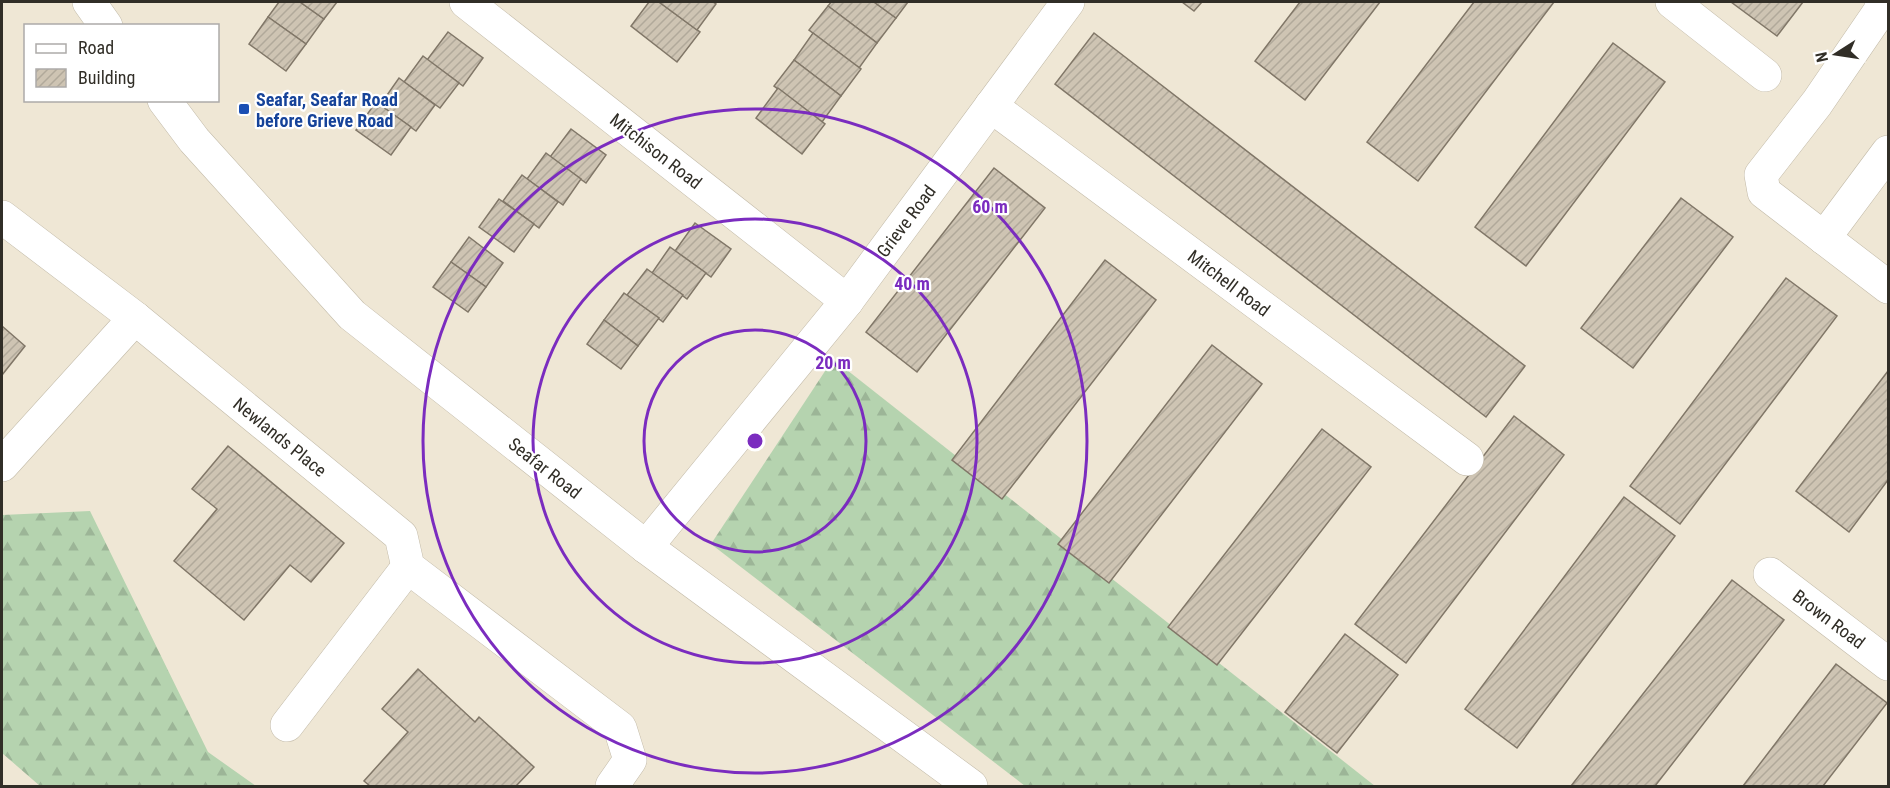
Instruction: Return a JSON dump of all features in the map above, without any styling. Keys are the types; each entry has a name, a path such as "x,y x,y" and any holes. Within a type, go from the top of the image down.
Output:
{"street":[{"path":"89,2 105,24"},
{"name":"Mitchison Road","path":"466,2 847,301"},
{"name":"Grieve Road","path":"646,547 847,301 1068,2"},
{"path":"1672,2 1765,75"},
{"path":"1883,10 1817,103 1761,176 1764,192 1888,287"},
{"name":"Seafar Road","path":"166,102 194,140 352,315 646,547 971,786"},
{"name":"Mitchell Road","path":"991,106 1467,459"},
{"path":"1824,238 1888,152"},
{"name":"Newlands Place","path":"2,217 135,318 401,536 408,567"},
{"path":"2,465 135,318"},
{"path":"287,725 408,567 620,728 630,760 612,786"},
{"name":"Brown Road","path":"1770,574 1888,664"}],"green space":[{"path":"833,359 1375,786 1025,786 711,544"},
{"path":"90,511 208,752 256,786 40,786 2,753 2,515"}],"building":[{"path":"279,2 300,2 324,19 306,44 268,17"},
{"path":"300,2 337,2 324,19"},
{"path":"649,2 659,2 700,32 677,62 631,26"},
{"path":"659,2 713,2 716,4 697,30"},
{"path":"831,2 874,2 896,18 877,43 828,6"},
{"path":"874,2 908,2 896,18"},
{"path":"1182,2 1202,2 1194,11"},
{"path":"1300,2 1380,2 1305,100 1255,61"},
{"path":"1474,2 1554,2 1418,181 1367,142"},
{"path":"1731,2 1803,2 1777,36"},
{"path":"828,6 877,43 859,68 809,30"},
{"path":"268,17 306,44 286,71 249,44"},
{"path":"448,32 483,58 463,86 427,60"},
{"path":"813,33 861,69 841,96 794,60"},
{"path":"1094,33 1525,366 1486,417 1055,84"},
{"path":"1613,43 1665,82 1526,266 1475,227"},
{"path":"423,56 459,83 440,108 404,82"},
{"path":"794,60 841,96 822,122 774,86"},
{"path":"399,78 435,105 416,131 380,105"},
{"path":"778,88 825,124 802,154 756,118"},
{"path":"376,102 411,127 391,155 356,130"},
{"path":"571,129 606,155 586,183 550,157"},
{"path":"546,153 581,179 563,205 527,179"},
{"path":"994,168 1045,208 917,372 866,332"},
{"path":"522,175 558,202 539,228 503,201"},
{"path":"1681,198 1733,237 1633,368 1581,328"},
{"path":"499,199 534,224 514,252 479,227"},
{"path":"695,223 731,249 711,277 675,251"},
{"path":"469,237 503,263 486,287 451,262"},
{"path":"670,247 706,273 687,299 652,273"},
{"path":"1105,260 1156,300 1002,499 952,460"},
{"path":"451,262 486,287 468,312 433,287"},
{"path":"647,269 683,295 663,322 627,295"},
{"path":"1786,278 1837,316 1680,524 1630,486"},
{"path":"624,293 659,318 638,346 604,320"},
{"path":"604,320 638,346 621,369 587,344"},
{"path":"2,326 25,346 2,375"},
{"path":"1212,345 1262,384 1109,583 1058,544"},
{"path":"1888,371 1888,480 1849,532 1796,491"},
{"path":"1514,416 1564,455 1406,663 1355,624"},
{"path":"1322,429 1371,467 1217,665 1168,627"},
{"path":"228,446 344,543 311,582 290,565 244,620 174,561 217,509 192,489"},
{"path":"1624,497 1675,536 1517,748 1465,709"},
{"path":"1732,580 1784,620 1655,786 1571,786"},
{"path":"1345,634 1398,675 1337,753 1285,712"},
{"path":"1836,664 1887,703 1823,786 1743,786"},
{"path":"418,669 475,722 479,717 534,767 516,786 370,786 364,781 408,732 382,709"}],"place":[{"name":"Seafar, Seafar Road before Grieve Road","path":"244,109"}]}
